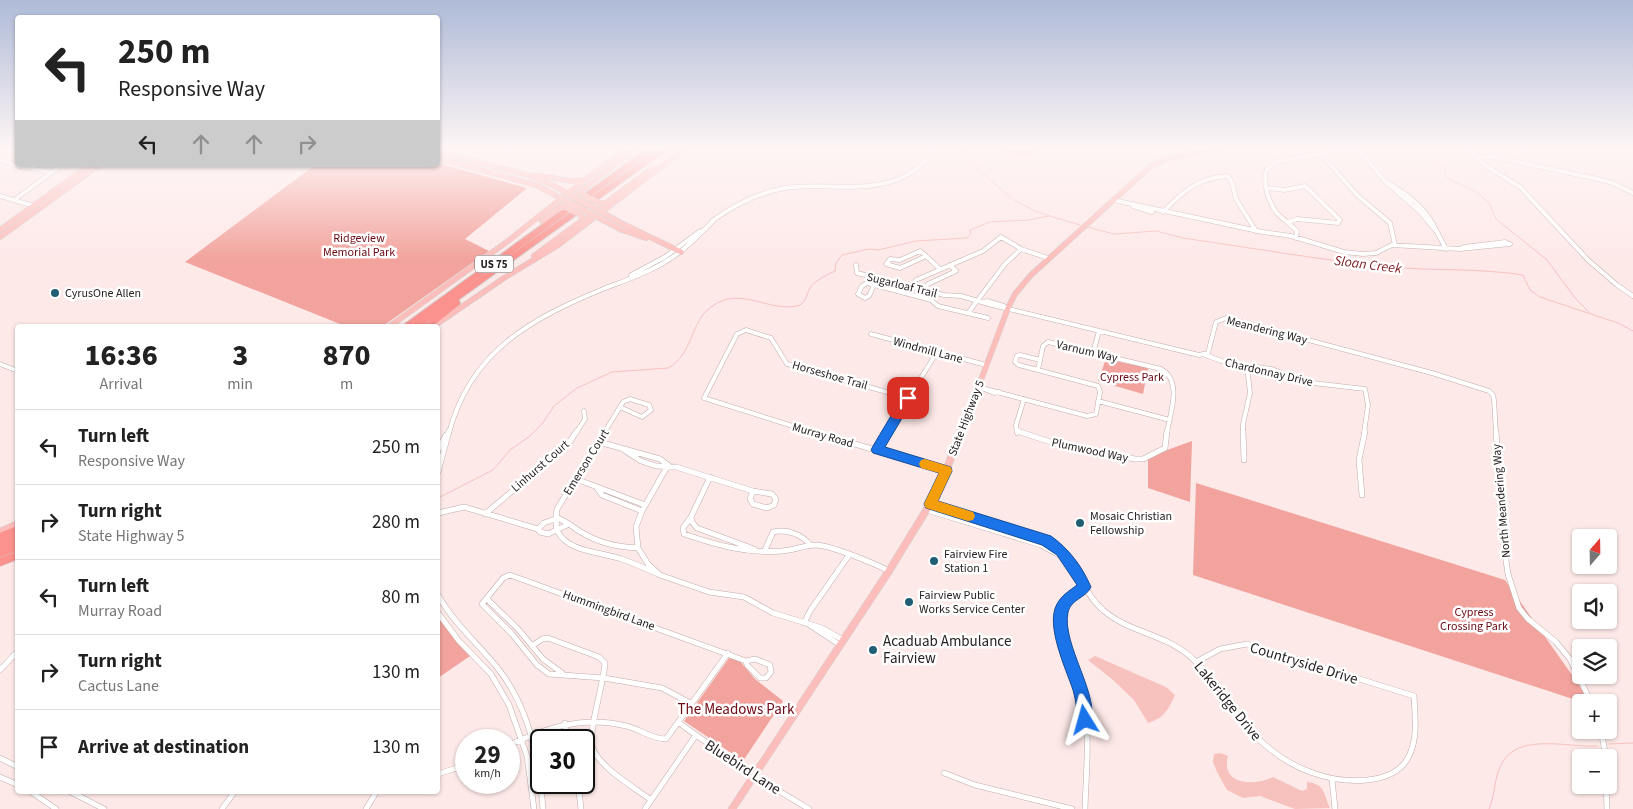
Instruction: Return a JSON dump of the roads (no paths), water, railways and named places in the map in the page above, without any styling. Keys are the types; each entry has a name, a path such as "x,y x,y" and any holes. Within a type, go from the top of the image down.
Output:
{"highway":[{"name":"US 75","path":"410,324 608,185"},
{"name":"US 75","path":"420,324 610,185"},
{"path":"431,324 462,299 468,290"},
{"path":"0,537 15,531"},
{"path":"0,545 15,539"},
{"path":"0,553 15,547"},
{"path":"0,564 15,558"}],"main road":[{"path":"0,230 63,185"},
{"path":"0,237 72,185"},
{"path":"535,185 540,190 622,230 665,243"},
{"path":"551,185 633,229 679,251"},
{"path":"393,324 526,228 579,185"},
{"path":"451,282 528,230 590,185"},
{"path":"437,324 504,278 630,185"},
{"path":"504,278 558,245 636,185"},
{"name":"State Highway 5","path":"732,809 889,571 928,507 946,471 1008,308 1022,284 1048,258 1130,185"},
{"path":"583,190 583,195 598,203 606,203"},
{"path":"560,207 566,207 580,215 582,221"},
{"path":"0,532 15,525"}],"street":[{"path":"14,200 35,185"},
{"path":"440,464 450,427 460,400 472,377 504,341 544,314 658,266 679,251 714,220 741,202 774,191 810,186 856,187 870,185"},
{"path":"1163,212 1183,190 1192,185"},
{"path":"1234,185 1234,196 1253,222 1256,231"},
{"path":"1267,185 1272,205 1297,231 1296,238"},
{"path":"1347,185 1356,195 1390,223 1395,245"},
{"path":"1389,185 1420,212 1436,232 1446,249"},
{"path":"1518,185 1555,222 1575,248 1622,289 1633,296"},
{"path":"1618,185 1633,193"},
{"path":"1267,188 1285,190 1305,186 1340,220 1338,223 1297,219 1288,222"},
{"path":"0,196 40,208"},
{"path":"1113,200 1138,209 1163,212 1291,239 1296,238 1336,251 1363,254 1376,253 1395,245 1459,250 1482,250 1510,244 1505,242 1464,247 1459,250"},
{"path":"912,287 916,280 983,251 1001,236 1021,250 1048,258"},
{"path":"968,313 1005,264 1021,250"},
{"path":"926,256 900,268 886,264 890,259 900,260 920,251 926,256 940,270"},
{"name":"Sugarloaf Trail","path":"856,265 857,274 944,295 958,294 1008,308"},
{"path":"924,290 928,284 956,271 950,265"},
{"path":"873,278 872,285 931,300 938,306 988,318"},
{"path":"1008,308 1205,355"},
{"name":"Meandering Way","path":"1205,355 1209,352 1214,325 1218,320 1226,318 1432,373 1490,392"},
{"name":"Horseshoe Trail","path":"705,395 737,334 741,331 749,330 771,338 787,364 908,398"},
{"path":"1093,353 1099,331"},
{"name":"Windmill Lane","path":"871,334 986,366"},
{"name":"Varnum Way","path":"1040,360 1045,342 1158,368 1168,373 1173,379 1170,420"},
{"path":"877,450 937,352"},
{"path":"978,387 982,390 998,392 1092,416 1096,414 1100,392 1098,386 1019,365 1015,362 1016,359 1020,355 1040,360 1038,370"},
{"name":"Chardonnay Drive","path":"1205,355 1212,359 1270,369 1310,383 1365,389 1368,399 1360,456 1362,495"},
{"path":"0,364 15,370"},
{"path":"1244,460 1243,424 1250,402 1247,366"},
{"name":"North Meandering Way","path":"1490,392 1494,400 1503,540 1508,574 1516,599 1519,608 1528,619 1556,642 1570,659 1587,694"},
{"name":"Murray Road","path":"705,395 705,400 946,471"},
{"path":"630,399 649,405 651,410 642,417 620,407 625,400 630,399"},
{"name":"Plumwood Way","path":"1024,399 1015,430 1023,435 1063,446 1143,460 1166,448 1170,420"},
{"path":"1098,401 1170,420"},
{"name":"Emerson Court","path":"556,518 557,509 620,407"},
{"name":"Linhurst Court","path":"485,514 568,444 585,419 584,411"},
{"path":"440,446 450,427"},
{"path":"599,442 624,450 641,461 656,466 664,467 668,465 753,491 772,494 776,499 774,505 767,508 753,504 750,499 753,491"},
{"path":"660,575 648,564 638,548 636,527 643,508 668,465"},
{"path":"710,477 691,517 683,528 684,534 724,547 742,550 781,551 810,545 824,546 889,571"},
{"path":"576,479 597,488 602,495 643,508"},
{"path":"440,512 461,506 538,529 545,534 569,524"},
{"name":"Lakeridge Drive","path":"928,507 1041,545 1067,558 1093,600 1112,617 1168,640 1187,652 1209,674 1254,736 1270,751 1314,775 1358,782 1383,777 1398,770 1412,754 1416,742 1414,696"},
{"path":"691,517 692,522 697,528 754,549"},
{"path":"538,529 544,523 556,518 599,542 616,547 638,548"},
{"path":"556,518 558,530 565,541 575,547 612,556 709,592 744,597 772,613 806,624 842,643"},
{"path":"765,550 772,534 778,530 806,539 810,545"},
{"path":"806,624 810,610 849,555"},
{"name":"Hummingbird Lane","path":"563,674 549,674 537,665 507,629 482,604 503,578 510,575 746,661 756,658 770,665 771,672 766,678 760,678 747,665 746,661"},
{"path":"1084,587 1069,598 1062,608 1060,627 1082,695 1084,708 1087,751 1084,809"},
{"path":"440,598 456,623 498,667 509,684 519,704 530,735 522,739"},
{"path":"487,599 508,618 543,660 563,674 604,678 662,688 692,704"},
{"path":"440,616 502,689 522,739 531,778 534,809"},
{"path":"532,646 542,639 548,638 599,657 605,663 604,678 594,720 592,746 604,765 651,800"},
{"name":"Countryside Drive","path":"1196,662 1218,648 1247,644 1414,696"},
{"path":"548,729 565,723 594,720 615,722 635,728 659,740 666,739 679,724 728,653"},
{"path":"0,670 15,654"},
{"path":"565,723 566,729"},
{"name":"Bluebird Lane","path":"679,724 754,776 807,809"},
{"path":"645,809 696,735"},
{"path":"0,758 15,766"},
{"path":"440,773 455,768"},
{"path":"944,773 964,783 994,791 1023,795 1072,809"},
{"path":"0,777 15,784"},
{"path":"1332,779 1335,809"},
{"path":"35,794 56,809"},
{"path":"74,794 104,809"},
{"path":"222,809 233,794"},
{"path":"366,809 375,794"},
{"path":"542,794 543,809"},
{"path":"579,794 580,809"},
{"path":"1606,794 1607,809"}],"waterway":[{"name":"Sloan Creek","path":"996,185 1011,198"},
{"path":"1461,185 1477,192 1489,203 1496,219 1547,260 1575,298 1589,312"},
{"name":"Sloan Creek","path":"1014,200 1037,212 1080,225"},
{"path":"440,497 493,470 510,450 530,436 542,424 554,406 577,388 612,372 668,368 682,355 704,313 722,301 732,298 754,300 775,306 797,306 804,301 810,288 815,283 835,271 836,263 842,255 869,249 878,250 916,241 967,238 971,234 970,230 990,222 1028,220 1049,216"},
{"name":"Sloan Creek","path":"1087,227 1114,234 1156,231 1183,238 1390,267 1490,271 1523,275 1530,290 1540,297 1618,323 1633,331"},
{"path":"1609,744 1633,743"},
{"path":"1489,809 1500,767 1507,756 1517,749 1529,745 1543,744 1597,746"}],"place":[{"name":"CyrusOne Allen","path":"55,293"},
{"name":"Mosaic Christian Fellowship","path":"1080,523"},
{"name":"Fairview Fire Station 1","path":"934,561"},
{"name":"Fairview Public Works Service Center","path":"909,602"},
{"name":"Acaduab Ambulance Fairview","path":"873,650"}],"park label":[{"name":"Ridgeview Memorial Park","path":"359,245"},
{"name":"Cypress Park","path":"1132,377"},
{"name":"Cypress Crossing Park","path":"1474,619"},
{"name":"The Meadows Park","path":"736,709"}]}
